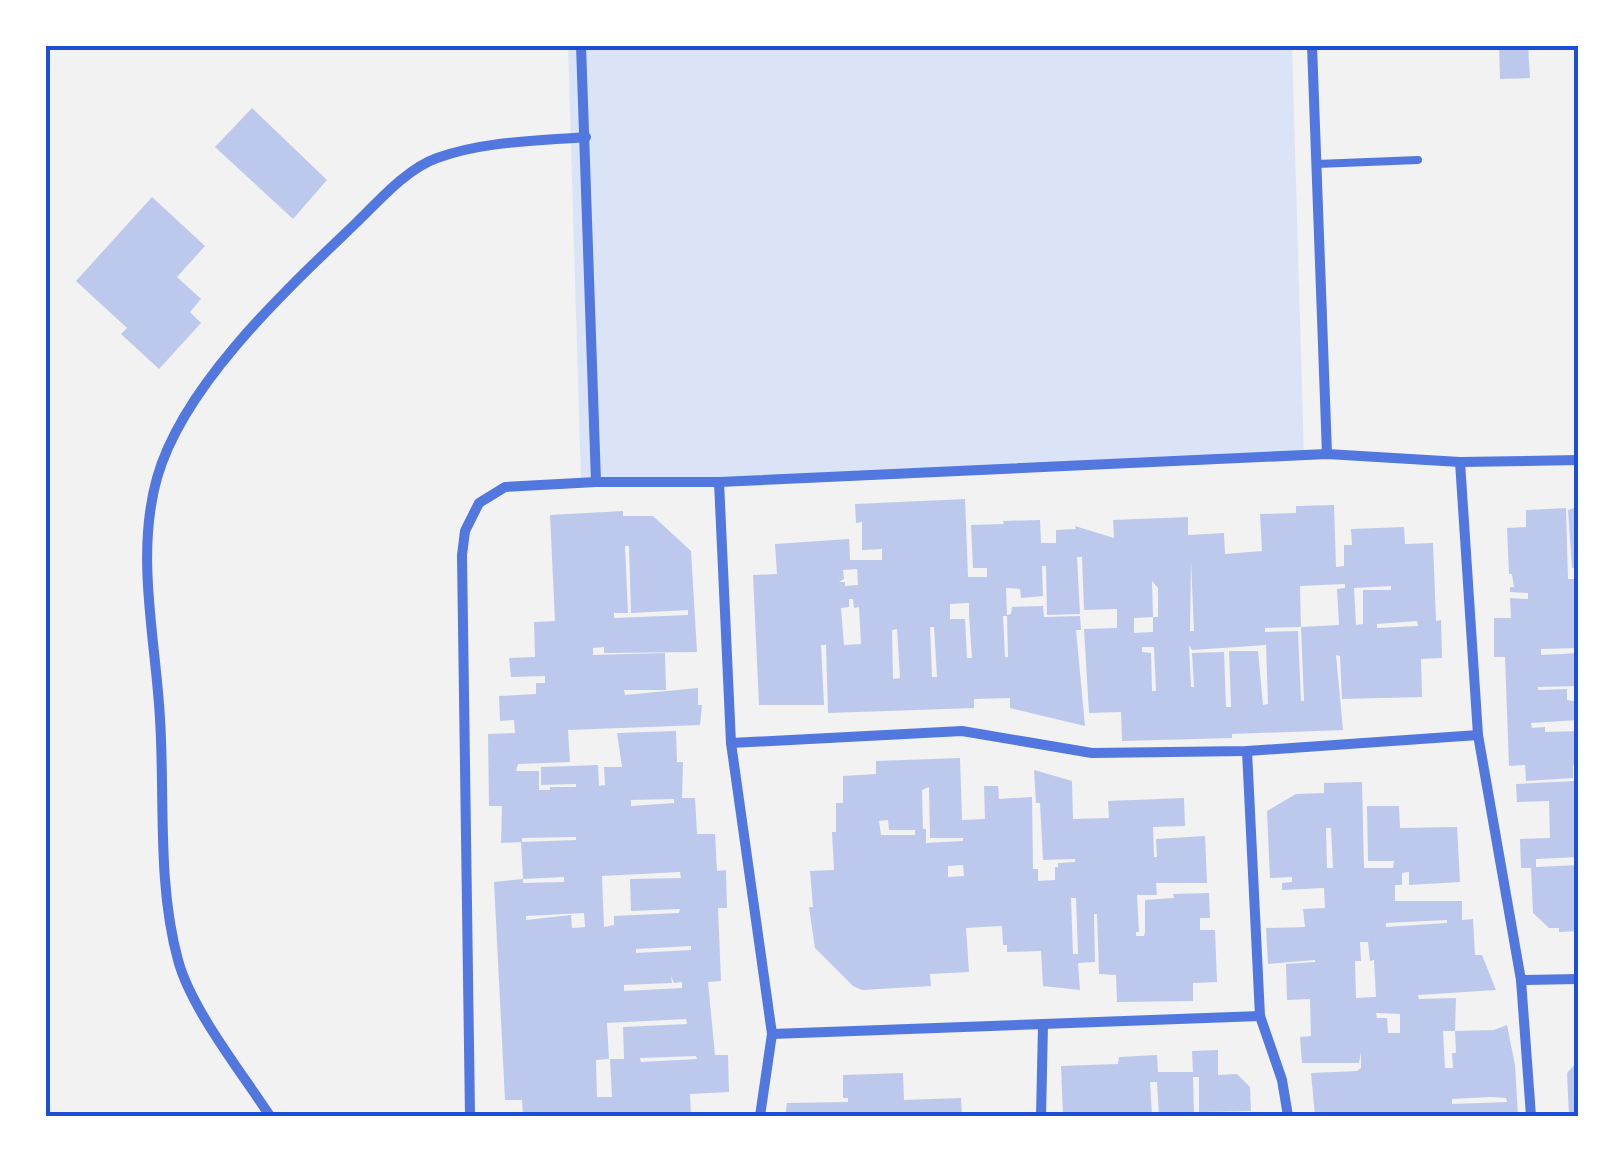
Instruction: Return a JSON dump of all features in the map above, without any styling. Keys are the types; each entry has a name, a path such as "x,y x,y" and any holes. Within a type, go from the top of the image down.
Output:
{"street":[{"path":"581,45 596,482"},
{"path":"1312,45 1327,454"},
{"path":"270,1116 202,1010 178,962 167,892 160,719 146,546 156,480 172,438 206,384 261,318 394,188 433,159 496,144 586,136"},
{"path":"470,1116 462,556 464,532 479,504 505,487 719,482 1327,454 1460,462 1579,460"},
{"path":"1460,462 1478,735 1521,980 1530,1116"},
{"path":"719,482 732,742 772,1034 760,1116"},
{"path":"732,742 962,731 1092,754 1248,751 1478,735"},
{"path":"1248,751 1260,1016 1282,1080 1288,1116"},
{"path":"1521,980 1579,980"},
{"path":"772,1034 1260,1016"},
{"path":"1042,1116 1044,1024"}],"lane":[{"path":"1317,164 1418,160"}],"shaded area":[{"path":"568,45 1292,45 1304,457 581,483"}],"building":[{"path":"1499,45 1528,45 1530,78 1500,79"},
{"path":"252,108 327,180 293,219 215,147"},
{"path":"152,197 205,246 177,277 201,299 190,312 201,323 159,369 121,334 127,328 76,281"},
{"path":"965,499 968,577 987,577 987,568 973,568 971,525 1040,520 1041,543 1056,543 1056,530 1076,529 1075,526 1114,538 1113,520 1188,517 1188,535 1224,533 1225,554 1262,551 1260,514 1296,513 1296,506 1334,505 1336,567 1344,566 1344,545 1352,545 1351,529 1404,527 1405,544 1433,543 1436,621 1441,620 1442,658 1421,659 1422,697 1342,699 1340,656 1336,655 1343,730 1122,741 1121,712 1089,713 1084,629 1117,628 1117,609 1084,610 1082,557 1077,557 1080,614 1047,615 1046,566 1042,566 1043,596 1021,598 1020,589 1006,588 1007,616 1003,616 1008,657 1007,615 1012,607 1043,606 1044,617 1080,616 1081,630 1076,630 1085,726 1010,708 1010,698 974,699 974,708 828,713 826,645 821,645 824,705 759,705 753,575 777,574 775,544 849,539 850,560 882,560 882,549 862,550 862,522 856,523 855,504","holes":["1191,561 1194,631 1190,631","857,569 858,585 845,586 845,582 839,582 844,579 843,570","1152,581 1158,588 1158,617 1153,617","1345,584 1345,588 1337,589 1339,625 1301,627 1300,586","1391,586 1391,590 1363,590 1363,624 1356,625 1354,588","849,599 853,599 854,608 859,607 861,644 844,645 841,608 849,607","969,603 972,658 967,658 965,619 950,619 950,604","1153,617 1153,632 1134,633 1134,618","1417,621 1418,626 1377,628 1377,624","930,627 934,627 937,677 932,677","1301,627 1304,701 1298,631 1265,632 1265,628","897,629 900,678 893,679 892,630","1189,645 1192,650 1266,645 1268,704 1263,705 1258,651 1229,651 1231,707 1226,707 1224,652 1192,653 1194,687","1142,647 1154,647 1156,691 1152,691 1151,653 1142,652"]},
{"path":"1566,508 1568,579 1579,579 1579,648 1541,649 1541,655 1579,653 1579,686 1538,690 1567,689 1567,700 1579,702 1579,720 1531,723 1532,728 1545,727 1545,732 1579,731 1579,772 1576,773 1573,763 1573,778 1526,781 1525,765 1509,766 1505,657 1494,657 1494,618 1511,618 1510,598 1528,599 1528,593 1510,592 1510,587 1514,587 1509,574 1507,528 1526,527 1526,510"},
{"path":"1579,508 1579,567 1572,568 1568,510"},
{"path":"623,511 623,516 653,516 691,551 697,652 604,653 604,647 593,648 593,655 665,653 666,690 624,690 625,695 698,688 698,705 702,705 700,725 568,730 570,762 518,764 516,771 539,771 539,790 550,790 576,784 541,785 541,767 598,765 599,786 605,785 604,767 622,767 617,733 676,731 677,762 683,762 682,798 695,798 697,834 715,834 717,871 726,870 727,908 718,908 721,981 708,982 715,1055 728,1055 729,1092 690,1094 691,1116 523,1116 522,1100 505,1100 494,882 523,879 521,842 501,843 502,806 489,806 488,734 515,733 514,720 500,721 499,696 536,694 536,683 545,683 545,676 511,677 509,658 535,657 534,622 555,621 550,515","holes":["625,546 629,546 631,613 688,610 688,615 614,618 614,613 628,613","674,799 674,803 631,806 631,800","576,837 576,840 522,842 522,838","680,872 681,878 630,879 631,911 680,909 679,913 614,916 614,925 604,927 602,876","564,877 564,882 523,883 523,879","584,913 585,927 572,928 571,915 526,920 526,916","691,946 691,950 636,953 636,949","671,976 674,983 682,982 682,988 624,991 624,985 672,983","686,1019 687,1024 623,1027 624,1059 610,1059 612,1097 597,1097 596,1060 609,1059 607,1023","696,1056 697,1059 641,1062 640,1058"]},
{"path":"960,758 962,820 985,819 984,786 998,786 999,799 1032,797 1033,869 1038,869 1038,881 1055,880 1058,863 1075,859 1043,860 1034,770 1072,781 1073,819 1109,818 1108,801 1184,798 1185,826 1153,827 1154,857 1156,839 1205,836 1207,883 1156,883 1157,895 1137,895 1136,936 1144,936 1145,932 1145,900 1209,893 1210,918 1200,918 1200,930 1215,930 1217,982 1193,983 1193,1001 1117,1002 1116,975 1099,974 1094,914 1095,962 1078,963 1080,990 1043,986 1041,951 1007,952 1002,926 966,928 969,972 930,974 931,986 862,990 853,986 815,948 809,907 813,907 810,871 834,870 832,832 836,832 836,803 843,803 843,776 876,774 876,761","holes":["929,787 930,838 963,841 926,843 922,790","888,820 889,830 915,830 915,835 881,835 879,821","963,865 964,876 948,877 948,866","1071,898 1076,898 1078,954 1073,954"]},
{"path":"1575,781 1576,800 1579,799 1579,857 1536,859 1536,867 1579,865 1579,931 1559,932 1559,928 1549,928 1533,913 1531,868 1521,868 1520,839 1550,838 1549,801 1517,802 1516,784"},
{"path":"1362,782 1364,868 1393,868 1394,861 1368,861 1367,806 1399,806 1400,828 1457,827 1460,882 1409,885 1409,872 1402,873 1402,885 1395,885 1395,901 1462,901 1462,920 1473,919 1475,955 1482,955 1496,990 1418,995 1419,999 1456,998 1455,1031 1494,1030 1507,1025 1515,1065 1518,1116 1315,1116 1311,1073 1357,1071 1361,1068 1361,1052 1359,1063 1302,1063 1300,1037 1311,1036 1310,999 1287,1000 1286,964 1315,960 1268,964 1266,928 1305,927 1303,909 1325,908 1324,888 1282,890 1282,883 1292,882 1292,877 1270,878 1267,811 1296,794 1324,793 1324,783","holes":["1326,828 1331,828 1333,868 1327,868","1447,920 1447,923 1386,927 1386,923","1360,942 1368,942 1370,961 1374,960 1376,997 1356,998 1355,961 1361,961","1376,1013 1400,1014 1400,1033 1388,1033 1387,1018 1377,1018","1443,1031 1455,1031 1456,1053 1452,1053 1453,1068 1445,1068","1490,1097 1506,1098 1507,1102 1452,1104 1452,1099"]},
{"path":"1218,1050 1218,1075 1237,1074 1250,1087 1251,1111 1199,1112 1199,1077 1193,1077 1194,1116 1159,1116 1157,1082 1150,1082 1152,1116 1063,1116 1061,1066 1118,1064 1119,1057 1157,1055 1158,1072 1193,1072 1192,1051"},
{"path":"1579,1060 1579,1116 1569,1116 1567,1073"},
{"path":"903,1073 904,1100 961,1098 962,1116 785,1116 787,1103 848,1102 848,1098 843,1098 843,1075"}]}
